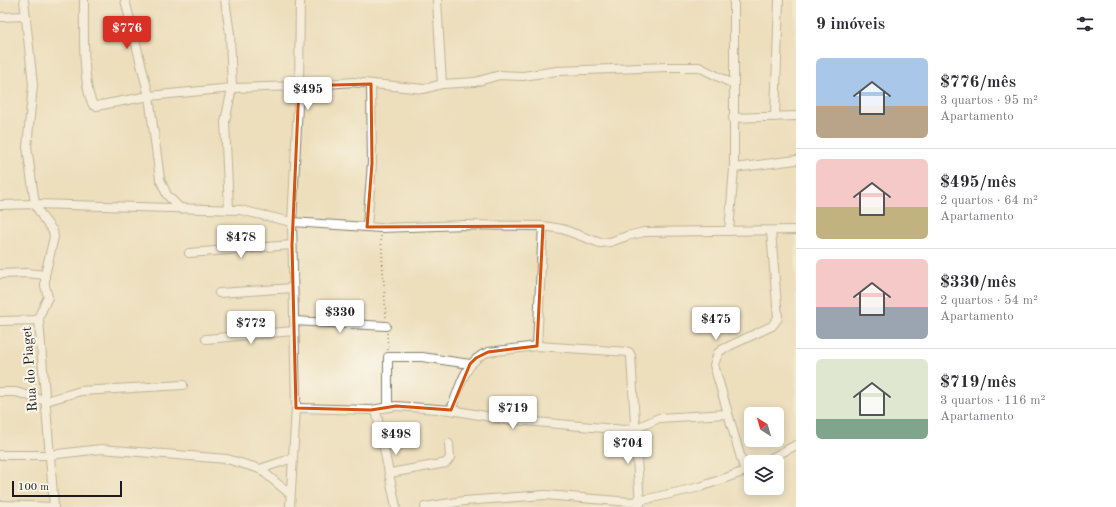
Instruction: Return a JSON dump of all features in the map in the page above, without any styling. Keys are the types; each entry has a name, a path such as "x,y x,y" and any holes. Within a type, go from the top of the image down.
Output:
{"street":[{"name":"Rua do Piaget","path":"24,0 33,85 27,147 35,204 43,218 54,231 54,237 45,275 45,286 48,297 40,314 39,320 53,507"},
{"path":"84,0 85,59 89,96 93,105 149,96 232,88 299,86 353,82 424,88 442,84 475,82 500,75 523,76 557,71 689,66 706,69 733,84"},
{"path":"125,0 149,96 160,179 167,195 181,209"},
{"path":"225,0 230,34 232,88 225,126 229,209"},
{"path":"290,507 296,408 292,222 299,86 300,0"},
{"path":"437,0 442,84"},
{"path":"729,231 734,168 734,0"},
{"path":"775,117 779,0"},
{"path":"0,17 25,16"},
{"path":"367,227 372,163 371,84"},
{"path":"733,118 796,116"},
{"path":"734,168 796,160"},
{"path":"0,205 35,204 181,209 229,209 253,212 292,222 381,228 465,225 542,226 562,229 600,243 610,242 644,232 796,230"},
{"path":"537,346 542,226"},
{"path":"744,459 727,414 714,365 718,354 723,349 772,326 778,318 771,231"},
{"path":"189,253 292,245"},
{"path":"0,274 27,273 45,275"},
{"path":"219,293 293,288"},
{"path":"0,321 39,320"},
{"path":"294,321 386,326"},
{"path":"206,339 294,331"},
{"path":"451,410 470,364 482,354 488,352 537,346 629,352 631,356 640,504"},
{"path":"388,406 388,357 422,357 470,364"},
{"path":"0,392 16,392 46,401 81,390 183,385"},
{"path":"296,408 376,410 388,406 451,410 510,420 617,429 636,428 659,418 727,414"},
{"path":"376,410 396,507"},
{"path":"390,473 446,463 450,458 449,444"},
{"path":"777,455 796,445"},
{"path":"0,455 49,455 101,449 227,459 260,469 290,494"},
{"path":"260,469 292,458"},
{"path":"425,507 464,501 545,495 640,504 700,487 744,471"},
{"path":"0,505 53,507"}],"path":[{"path":"381,228 388,357"}],"highlighted area":[{"path":"371,84 372,163 367,227 543,226 537,346 488,352 476,358 470,364 451,410 396,406 371,410 296,408 292,245 299,86"}]}
